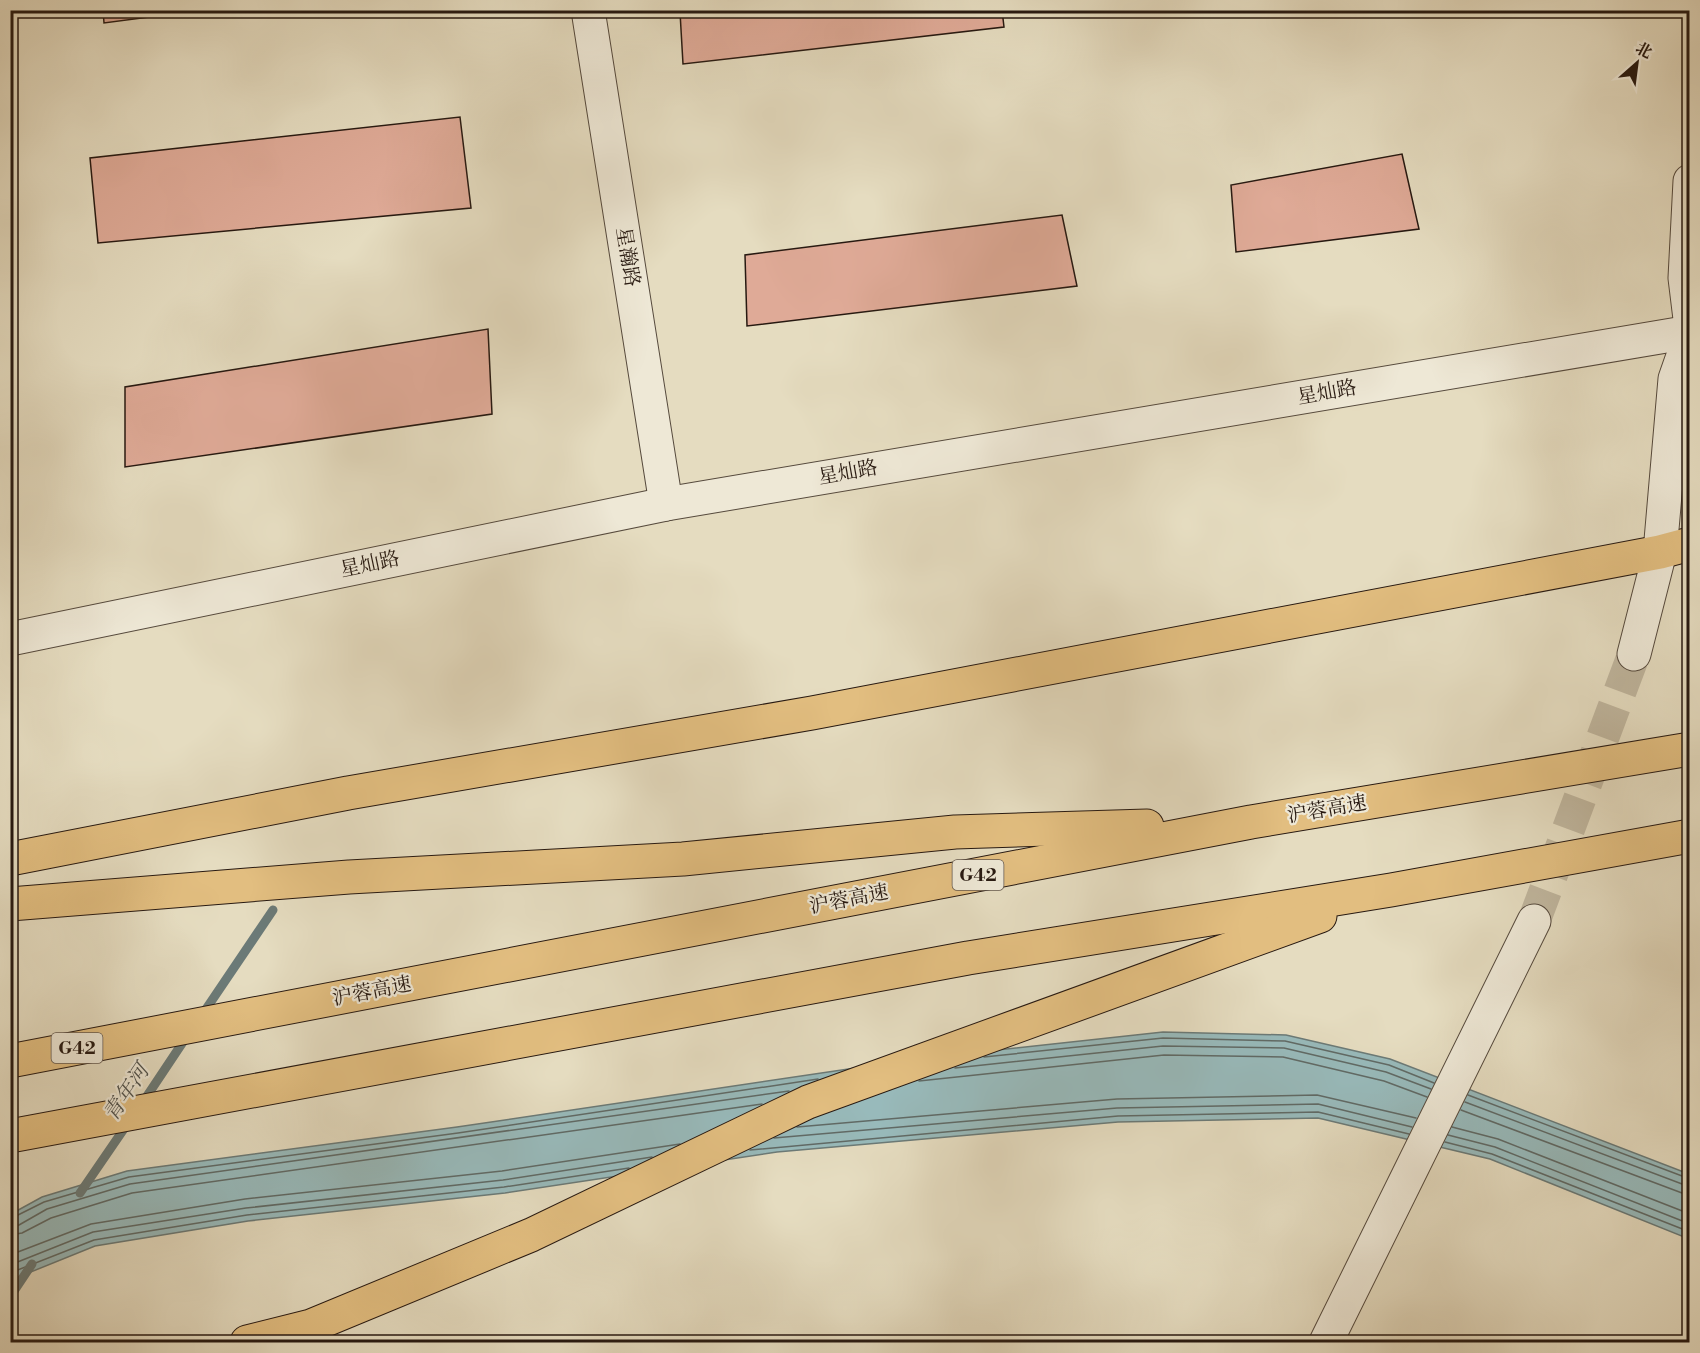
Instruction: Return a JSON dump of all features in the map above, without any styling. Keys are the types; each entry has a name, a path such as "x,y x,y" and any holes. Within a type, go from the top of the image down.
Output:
{"highway":[{"path":"10,859 360,791 812,713 1675,548"},
{"name":"沪蓉高速","path":"10,1061 1251,822 1689,749"},
{"path":"10,904 349,877 683,859 955,832 1251,822"},
{"path":"10,1136 968,958 1391,890 1689,836"},
{"path":"247,1342 311,1326 531,1235 808,1102 1391,890"}],"street":[{"name":"星瀚路","path":"588,10 666,504"},
{"path":"1689,181 1685,278 1689,319"},
{"name":"星灿路","path":"10,639 666,504 1689,334"},
{"path":"1634,654 1675,548 1675,379 1689,334"},
{"path":"1326,1342 1534,921"}],"water":[{"path":"1163,1032 1286,1035 1390,1059 1689,1174 1689,1239 1490,1159 1318,1118 1118,1122 777,1152 505,1193 248,1221 95,1246 11,1280 11,1214 42,1197 127,1171 457,1127 923,1058"}],"building":[{"path":"103,10 203,10 104,23"},
{"path":"690,10 1002,10 1004,27 683,64 680,12"},
{"path":"460,117 471,208 98,243 90,158"},
{"path":"1402,154 1419,229 1236,252 1231,185"},
{"path":"1062,215 1077,286 747,326 745,255"},
{"path":"488,329 492,414 125,467 125,387"},
{"path":"10,459 17,485 10,486"}],"waterway":[{"name":"青年河","path":"202,1015 273,910"},
{"name":"青年河","path":"143,1102 187,1036"},
{"name":"青年河","path":"80,1193 128,1123"},
{"name":"青年河","path":"10,1297 32,1264"}],"tunnel":[{"path":"1534,921 1634,654"}]}
